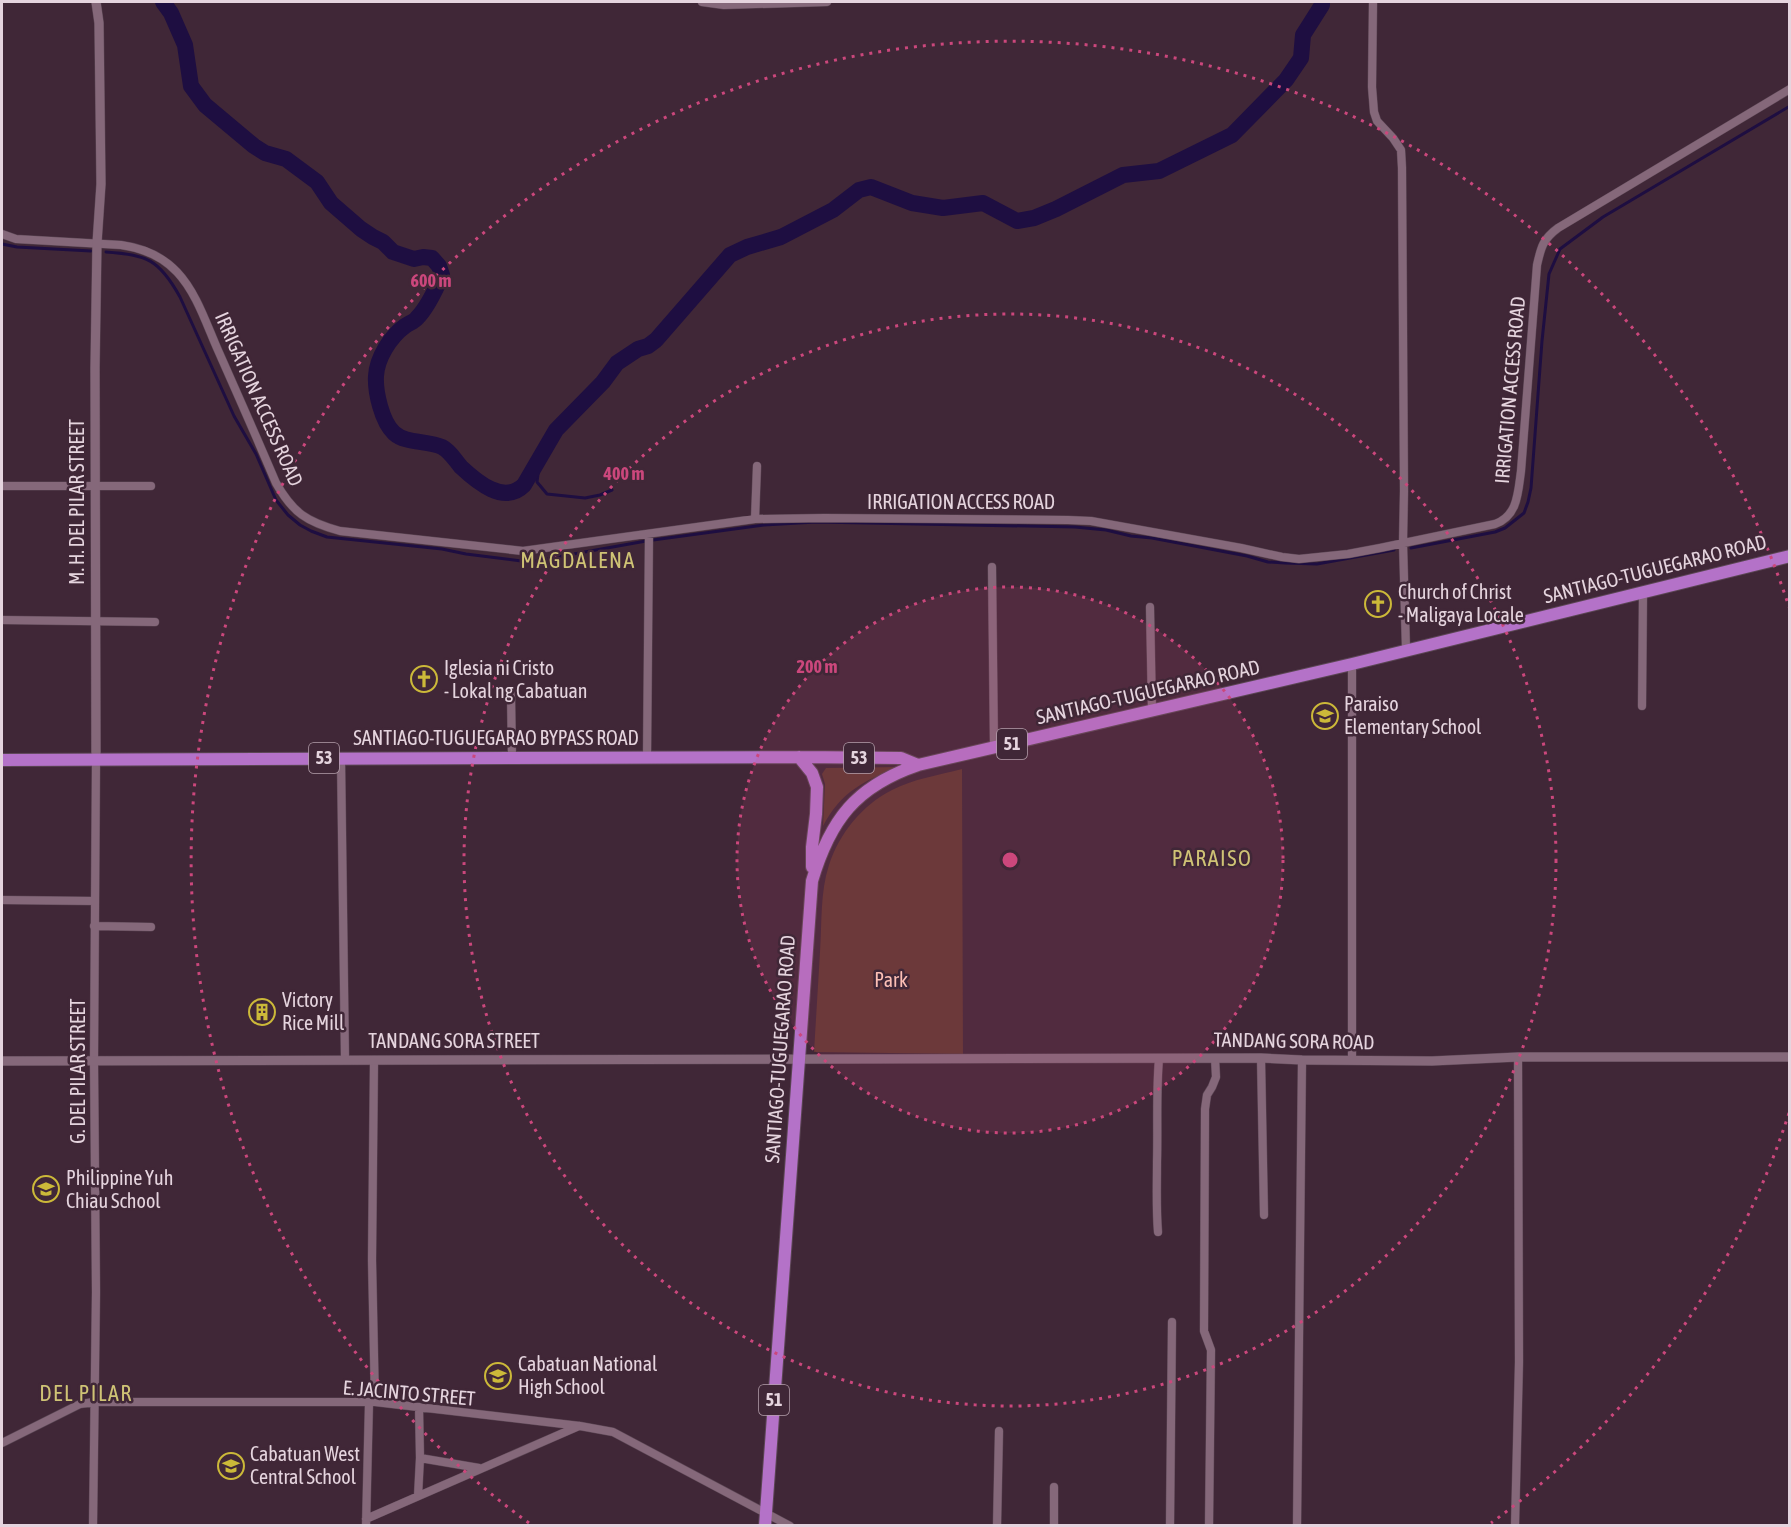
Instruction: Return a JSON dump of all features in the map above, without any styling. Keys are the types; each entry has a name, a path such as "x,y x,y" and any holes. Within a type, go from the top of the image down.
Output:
{"highway":[{"name":"SANTIAGO-TUGUEGARAO ROAD","path":"766,1519 812,881 826,842 847,808 876,784 918,765 1352,664 1790,556"},
{"name":"SANTIAGO-TUGUEGARAO BYPASS ROAD","path":"2,760 800,757 901,758 918,765"},
{"path":"800,757 812,773 817,787 812,847 812,881"}],"street":[{"name":"M. H. DEL PILAR STREET","path":"96,2 99,23 101,104 101,183 97,243 95,487 96,760"},
{"path":"702,2 724,5 827,2"},
{"path":"1373,2 1374,112 1377,121 1394,138 1401,150 1402,168 1403,543 1406,649"},
{"name":"IRRIGATION ACCESS ROAD","path":"2,234 16,239 136,247 169,264 184,280 202,312 276,483 284,496 297,512 313,523 340,531 523,551 755,519 1091,521 1299,559 1348,554 1495,524 1502,522 1511,514 1516,502 1521,471 1537,265 1540,249 1546,236 1790,89"},
{"path":"755,519 757,466"},
{"path":"2,486 151,486"},
{"path":"647,758 649,534"},
{"path":"992,567 994,748"},
{"path":"1642,706 1643,592"},
{"path":"1150,607 1152,711"},
{"path":"2,620 155,622"},
{"path":"1352,664 1352,1060"},
{"path":"511,694 512,758"},
{"path":"341,758 345,1060"},
{"name":"G. DEL PILAR STREET","path":"93,1526 96,1269 94,926 96,760"},
{"path":"2,900 95,901"},
{"path":"94,926 151,927"},
{"path":"1515,1526 1519,1362 1518,1057"},
{"name":"TANDANG SORA ROAD","path":"799,1058 1261,1058 1432,1061 1518,1057 1790,1057"},
{"name":"TANDANG SORA STREET","path":"2,1061 799,1058"},
{"path":"1209,1526 1211,1350 1204,1331 1205,1121 1207,1095 1216,1077 1215,1058"},
{"path":"1261,1058 1264,1215"},
{"path":"1158,1059 1156,1184 1158,1232"},
{"path":"374,1060 372,1403 366,1522 418,1496 580,1425"},
{"path":"1298,1526 1299,1170 1302,1060"},
{"path":"1170,1526 1172,1322"},
{"name":"E. JACINTO STREET","path":"2,1443 80,1404 94,1402 372,1403 419,1407 580,1425 613,1432 766,1519 790,1526"},
{"path":"418,1496 419,1407"},
{"path":"997,1526 999,1431"},
{"path":"420,1458 481,1468"},
{"path":"1054,1487 1054,1526"}],"green space":[{"path":"900,767 875,777 855,789 838,804 823,826 825,784 822,774 826,768"},
{"name":"Park","path":"962,769 963,1054 814,1052 823,897 826,875 833,853 853,822 881,796 909,783"}],"waterway":[{"path":"163,2 171,13 185,45 191,86 205,105 254,146 265,153 286,159 317,182 331,203 393,252 414,259 432,258 439,266 442,275 421,314 394,336 382,355 376,376 380,406 386,422 394,433 404,439 442,447 483,485 508,493 524,485 556,430 603,382 617,363 656,340 730,255 747,247 781,237 833,210 859,190 871,187 912,203 943,208 983,203 1017,221 1034,218 1056,209 1123,175 1159,171 1232,135 1286,80 1301,58 1303,35 1322,2"},
{"path":"1411,548 1495,532 1505,528 1524,513 1531,488 1549,274 1560,249 1603,217 1790,106"},
{"path":"2,244 17,247 91,251"},
{"path":"106,252 142,258 150,261 165,274 180,297 234,416 256,454 276,500 288,515 311,531 327,537 442,549 529,562 646,541"},
{"path":"536,466 537,482 547,494 585,498 612,490"},
{"path":"653,540 764,525 816,522 1075,527 1106,530 1247,556 1268,562 1285,563 1317,564 1394,550"}],"place":[{"name":"Church of Christ - Maligaya Locale","path":"1378,604"},
{"name":"Iglesia ni Cristo - Lokal ng Cabatuan","path":"424,679"},
{"name":"Paraiso Elementary School","path":"1325,716"},
{"name":"Victory Rice Mill","path":"262,1012"},
{"name":"Philippine Yuh Chiau School","path":"46,1189"},
{"name":"Cabatuan National High School","path":"498,1376"},
{"name":"Cabatuan West Central School","path":"231,1466"}],"district":[{"name":"MAGDALENA","path":"578,560"},
{"name":"PARAISO","path":"1212,858"},
{"name":"DEL PILAR","path":"86,1393"}]}
